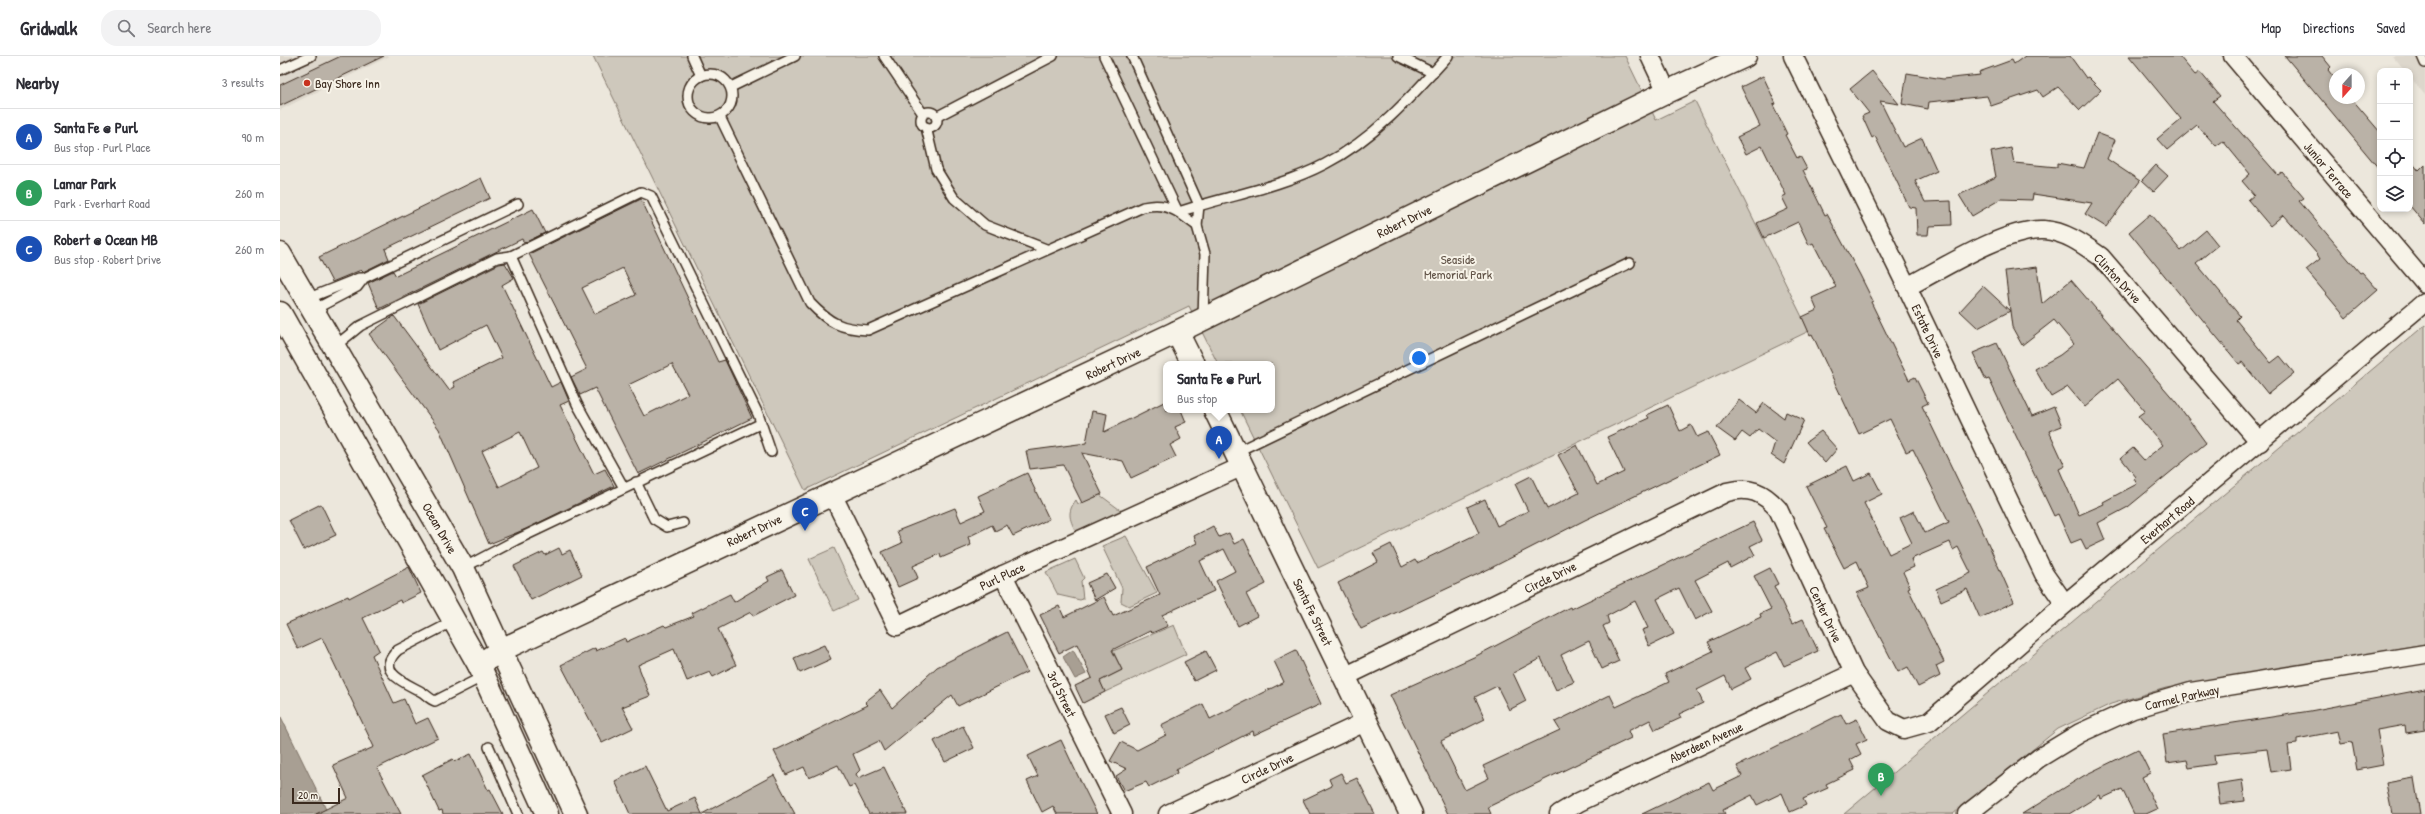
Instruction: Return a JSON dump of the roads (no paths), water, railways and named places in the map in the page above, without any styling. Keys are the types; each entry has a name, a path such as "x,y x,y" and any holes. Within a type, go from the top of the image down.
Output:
{"street":[{"path":"1650,56 1667,92"},
{"name":"Robert Drive","path":"481,670 501,650 1203,320 1667,92 1745,56"},
{"name":"Estate Drive","path":"1793,56 1907,287 2044,574 2064,604"},
{"name":"Junior Terrace","path":"2233,56 2425,283"},
{"name":"Clinton Drive","path":"1907,287 2006,236 2025,231 2038,230 2063,234 2083,244 2101,257 2260,442"},
{"name":"Ocean Drive","path":"280,254 463,568 576,814"},
{"name":"Everhart Road","path":"1904,728 1929,722 2064,604 2260,442 2425,302"},
{"path":"309,305 282,316 481,670 547,814"},
{"path":"1177,332 1192,361"},
{"path":"310,365 334,347"},
{"name":"Santa Fe Street","path":"1216,413 1365,722 1411,814"},
{"name":"Purl Place","path":"832,494 897,626 1239,459"},
{"path":"379,488 407,472"},
{"name":"Circle Drive","path":"1344,677 1727,492 1742,488 1758,491"},
{"name":"Center Drive","path":"1758,491 1769,498 1778,509 1854,672 1888,721 1904,728"},
{"name":"3rd Street","path":"1003,575 1122,814"},
{"name":"Carmel Parkway","path":"1967,814 2039,758 2080,733 2133,709 2191,692 2425,654"},
{"name":"Aberdeen Avenue","path":"1559,814 1579,802 1854,672"},
{"name":"Circle Drive","path":"1168,814 1365,722"}],"lane":[{"path":"280,70 311,56"},
{"path":"692,56 701,76"},
{"path":"731,87 796,56"},
{"path":"884,56 923,114 922,123 926,127 936,169 954,198 985,225 1046,249"},
{"path":"926,127 934,125 936,117 1053,56"},
{"path":"1104,56 1178,212"},
{"path":"1132,56 1199,205 1197,226 1205,254 1203,320"},
{"path":"1398,56 1433,72"},
{"path":"1178,212 1290,179 1325,164 1371,134 1448,56"},
{"path":"2422,56 2425,63"},
{"path":"718,75 726,80 731,87 732,104 727,111 720,116 711,119 703,117 695,113 690,106 688,97 690,88 694,81 701,76 718,75"},
{"path":"923,114 931,112 936,117"},
{"path":"720,116 810,303 826,320 851,330 868,330 1046,249 1143,207 1156,204 1166,205 1197,226"},
{"path":"334,347 360,326 497,258 511,256 641,192 651,196 758,414 760,424 771,452"},
{"path":"309,305 319,307 357,287 364,278 518,204"},
{"path":"511,256 577,404 624,488"},
{"path":"1239,459 1630,263"},
{"path":"463,568 636,482 760,424"},
{"path":"636,482 654,519 667,527 683,523"},
{"path":"454,621 394,653 391,656 389,666 394,676 435,701 481,670"},
{"path":"489,747 518,814"}],"place":[{"name":"Bay Shore Inn","path":"307,83"},
{"name":"Santa Fe @ Purl","path":"1219,459"},
{"name":"Robert @ Ocean MB","path":"805,531"},
{"name":"Lamar Park","path":"1881,796"}],"park label":[{"name":"Seaside Memorial Park","path":"1458,266"}]}
